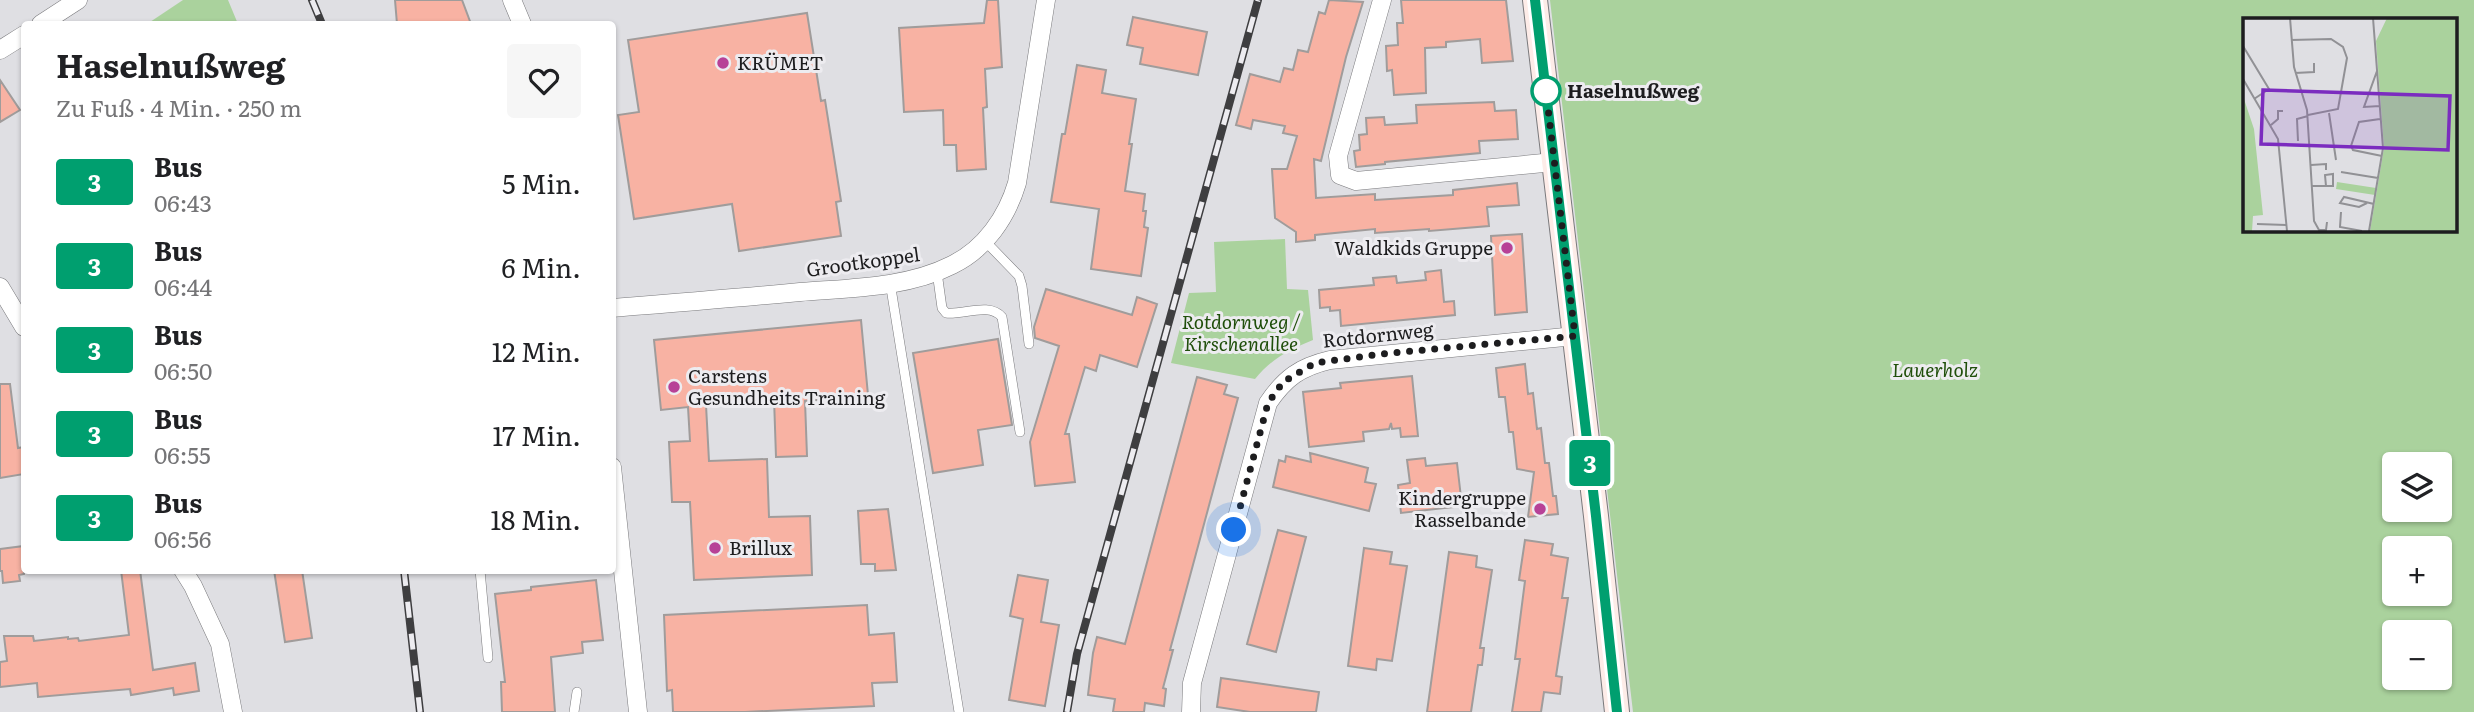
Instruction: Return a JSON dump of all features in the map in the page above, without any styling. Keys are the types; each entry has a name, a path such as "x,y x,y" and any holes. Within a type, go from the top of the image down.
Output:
{"street":[{"path":"46,21 78,0"},
{"path":"512,0 521,21"},
{"name":"Grootkoppel","path":"616,309 864,286 937,272 969,255 1011,205 1017,183 1046,0"},
{"path":"1382,0 1338,156 1340,175 1356,181 1555,162"},
{"path":"1535,0 1617,712"},
{"path":"0,50 21,37"},
{"path":"0,287 21,322"},
{"name":"Rotdornweg","path":"1191,712 1190,700 1195,671 1268,403 1283,382 1315,363 1330,360 1575,336"},
{"path":"616,505 638,712"},
{"path":"186,574 220,644 233,712"}],"lane":[{"path":"984,240 1019,276 1029,344"},
{"path":"937,272 942,308 946,313 990,309 1002,317 1020,432"},
{"path":"890,282 959,712"},
{"path":"480,574 488,658"},
{"path":"574,712 577,692"}],"green space":[{"path":"183,0 228,0 237,21 152,21"},
{"name":"Lauerholz","path":"1550,0 2474,0 2474,712 1633,712"},
{"name":"Rotdornweg / Kirschenallee","path":"1285,239 1287,289 1308,290 1313,340 1281,355 1255,379 1171,363 1189,293 1216,292 1214,242"}],"building":[{"path":"395,0 462,0 470,21 397,21"},
{"path":"987,0 998,0 1002,67 985,69 987,107 983,108 986,169 957,171 956,145 944,145 943,110 904,112 899,28 984,23"},
{"path":"1329,0 1363,2 1346,57 1321,161 1314,159 1316,198 1375,194 1375,200 1453,195 1453,190 1517,183 1519,205 1487,207 1489,226 1375,233 1375,229 1315,235 1315,240 1296,242 1296,232 1275,218 1272,169 1287,169 1297,136 1283,133 1285,126 1253,120 1251,129 1236,125 1250,74 1280,82 1284,68 1293,70 1298,50 1308,52 1319,12 1325,14"},
{"path":"1401,0 1506,0 1513,61 1482,63 1480,39 1446,42 1446,47 1425,48 1426,93 1394,95 1392,70 1387,71 1386,46 1398,45 1397,23 1403,23"},
{"path":"807,13 821,101 825,100 841,201 836,202 841,236 739,251 732,204 634,219 618,115 639,112 628,40"},
{"path":"1133,17 1207,32 1198,75 1140,64 1143,48 1127,45"},
{"path":"1077,65 1106,70 1102,93 1136,99 1125,191 1145,194 1144,227 1148,228 1141,276 1091,269 1099,209 1051,202"},
{"path":"0,80 20,110 0,122"},
{"path":"1494,102 1495,111 1516,110 1518,139 1479,141 1480,153 1356,167 1354,151 1360,150 1359,135 1367,134 1366,118 1384,117 1385,125 1417,123 1416,105"},
{"path":"1522,234 1527,312 1495,315 1491,236"},
{"path":"1441,270 1444,302 1454,301 1455,315 1341,326 1340,310 1320,308 1319,290 1374,285 1373,278 1396,276 1397,283 1426,280 1425,272"},
{"path":"1046,289 1132,315 1137,297 1157,304 1137,367 1100,355 1096,371 1085,367 1065,434 1069,434 1075,482 1035,486 1030,442 1059,346 1035,338 1034,327"},
{"path":"861,320 868,395 805,401 807,456 776,457 774,398 706,405 709,461 767,459 769,517 810,516 812,575 694,580 690,502 672,502 669,442 690,441 688,407 661,410 654,340"},
{"path":"998,339 1012,425 978,430 983,465 933,473 913,353"},
{"path":"1525,364 1528,394 1533,393 1537,429 1541,428 1545,463 1549,463 1558,514 1528,517 1534,472 1517,469 1513,432 1509,432 1505,397 1499,397 1496,368"},
{"path":"1412,376 1418,436 1401,437 1400,428 1392,429 1391,423 1389,429 1363,432 1364,441 1309,447 1303,392 1341,388 1340,383"},
{"path":"1197,377 1227,385 1224,394 1238,398 1170,650 1173,650 1163,688 1166,689 1164,706 1145,703 1144,712 1113,712 1115,699 1088,695 1097,637 1125,644"},
{"path":"0,384 10,384 18,448 21,448 21,474 0,478"},
{"path":"1310,453 1368,468 1365,482 1376,484 1369,511 1273,487 1279,460 1285,462 1286,456 1311,462"},
{"path":"1425,458 1426,466 1457,463 1462,506 1401,513 1398,485 1410,483 1407,460"},
{"path":"888,509 896,570 875,571 875,564 861,564 858,511"},
{"path":"1278,530 1306,537 1276,652 1247,644"},
{"path":"1525,540 1553,544 1551,555 1568,558 1562,598 1568,598 1556,676 1562,677 1560,694 1544,692 1541,712 1512,712 1520,659 1515,659 1525,581 1519,580"},
{"path":"21,546 21,574 24,574 19,575 20,581 3,583 0,549"},
{"path":"1364,548 1392,552 1390,564 1407,566 1392,661 1377,659 1376,670 1348,666"},
{"path":"1449,552 1477,556 1476,567 1492,570 1480,648 1484,648 1482,665 1478,665 1471,712 1427,712"},
{"path":"121,574 141,574 153,670 195,663 199,691 174,695 173,688 131,695 130,689 38,697 37,683 0,687 0,662 7,661 4,636 33,636 34,641 68,637 78,638 79,641 129,635"},
{"path":"275,574 303,574 312,638 285,642"},
{"path":"1018,575 1048,580 1041,622 1059,625 1045,706 1009,700 1023,619 1010,616"},
{"path":"596,580 603,640 582,642 583,653 551,657 555,712 502,712 501,682 505,682 495,594"},
{"path":"867,605 869,635 894,633 897,682 872,683 874,706 745,712 673,712 672,690 667,691 664,615"},
{"path":"1221,678 1319,692 1316,712 1250,712 1217,707"}],"railway":[{"path":"312,0 321,21"},
{"path":"1067,712 1077,654 1258,0"},
{"path":"404,574 420,712"}],"bus line":[{"name":"3","path":"1535,0 1617,712"}],"place":[{"name":"KRÜMET","path":"723,63"},
{"name":"Haselnußweg","path":"1546,91"},
{"name":"Waldkids Gruppe","path":"1507,248"},
{"name":"Carstens Gesundheits Training","path":"674,387"},
{"name":"Kindergruppe Rasselbande","path":"1540,509"},
{"name":"Brillux","path":"715,548"}],"route":[{"path":"1234,530 1268,403 1283,382 1315,363 1381,354 1575,336 1546,91"}]}
